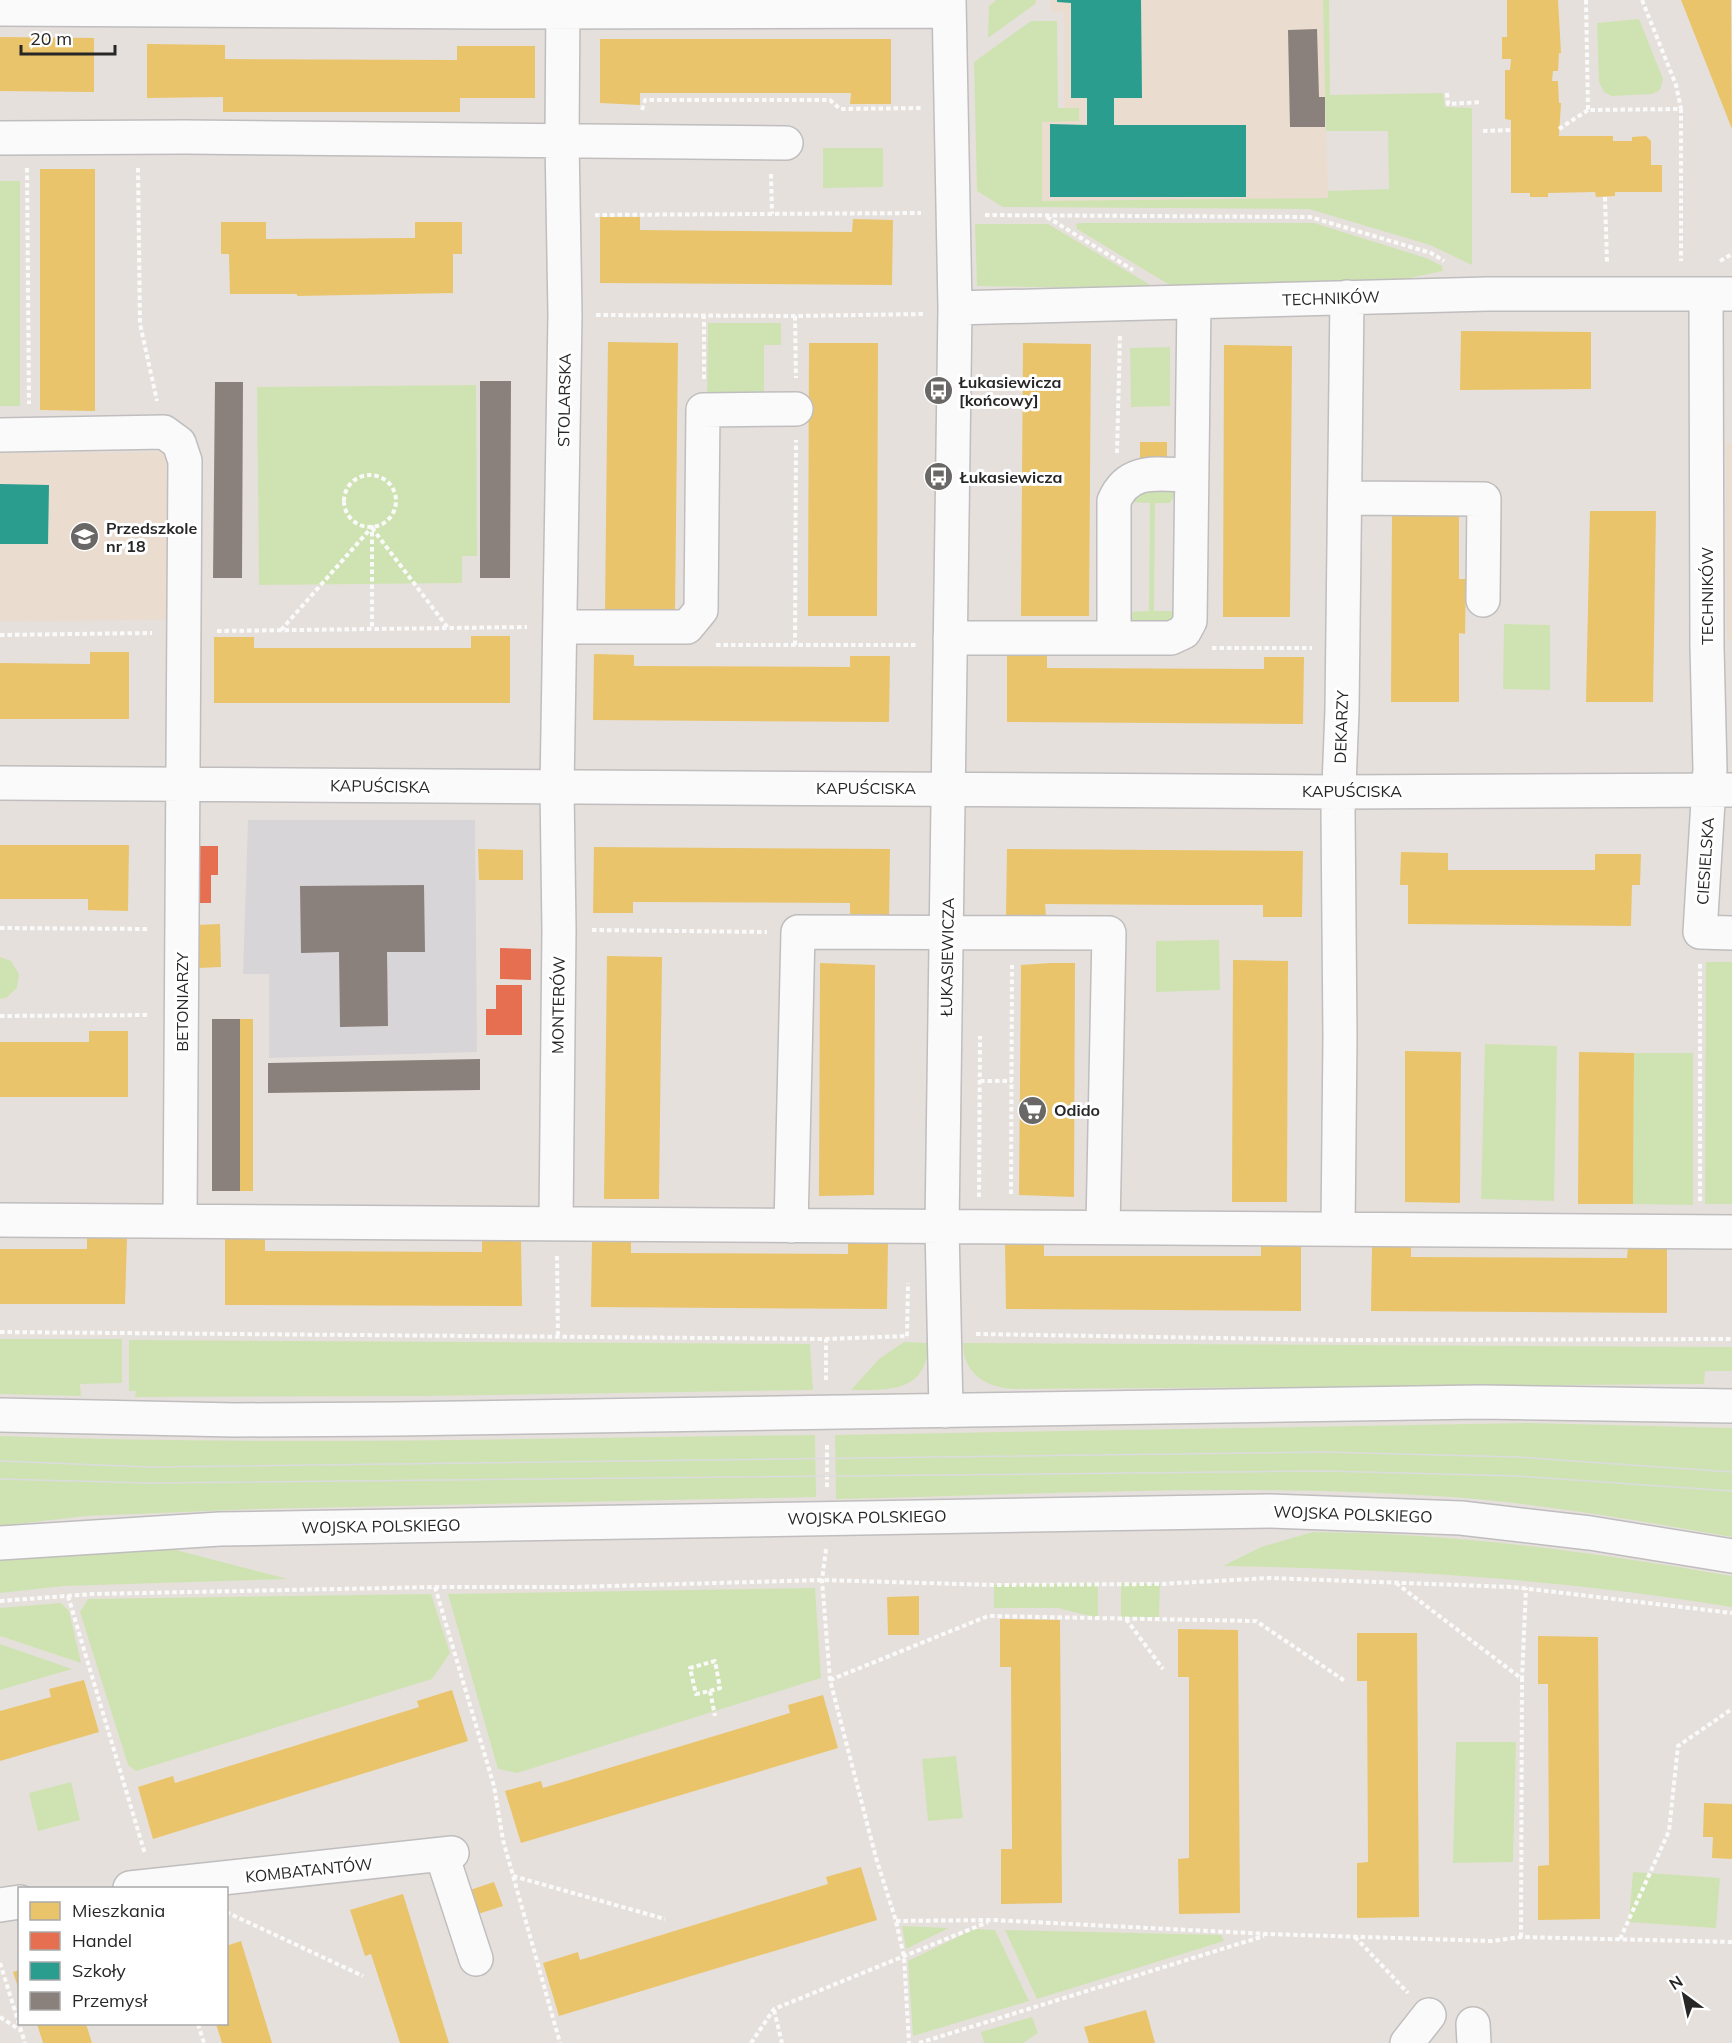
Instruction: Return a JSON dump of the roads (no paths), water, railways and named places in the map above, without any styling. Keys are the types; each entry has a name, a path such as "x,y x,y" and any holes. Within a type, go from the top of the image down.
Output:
{"street":[{"path":"0,9 121,5 949,6"},
{"name":"STOLARSKA","path":"557,788 562,627 565,315 562,141 563,6"},
{"name":"ŁUKASIEWICZA","path":"946,1411 942,1335 942,1227 950,788 938,641 949,6"},
{"path":"14,138 138,137 779,143"},
{"name":"TECHNIKÓW","path":"943,311 1347,297 1719,294 1721,790"},
{"name":"DEKARZY","path":"1338,1229 1338,792 1342,710 1347,297"},
{"path":"938,641 1171,638 1184,632 1190,621 1194,302"},
{"path":"562,627 687,627 701,610 704,410 796,409"},
{"name":"BETONIARZY","path":"0,435 164,432 179,443 185,461 180,1220"},
{"path":"1114,638 1114,501 1120,488 1139,475 1191,476"},
{"path":"1345,498 1484,499 1483,600"},
{"name":"KAPUŚCISKA","path":"0,783 1338,792 1721,790"},
{"name":"MONTERÓW","path":"556,1223 559,930 557,788"},
{"name":"CIESIELSKA","path":"1716,932 1721,790"},
{"path":"791,1226 798,932 947,932 1108,933 1103,1227"},
{"path":"0,1220 1732,1232"},
{"path":"0,1415 270,1420 1481,1402 1732,1406"},
{"name":"WOJSKA POLSKIEGO","path":"0,1543 220,1529 1270,1511 1401,1514 1533,1526 1732,1556"},
{"name":"KOMBATANTÓW","path":"142,1887 331,1869 447,1854 476,1959"},
{"path":"0,1905 18,1902"},
{"path":"1407,2043 1429,2014"}],"tram line":[{"path":"0,1461 149,1467 1322,1452 1517,1457 1732,1472"},
{"path":"0,1479 149,1483 1326,1471 1518,1476 1732,1491"}],"place":[{"name":"Łukasiewicza [końcowy]","path":"938,391"},
{"name":"Łukasiewicza","path":"939,477"},
{"name":"Przedszkole nr 18","path":"85,537"},
{"name":"Odido","path":"1033,1110"}]}
